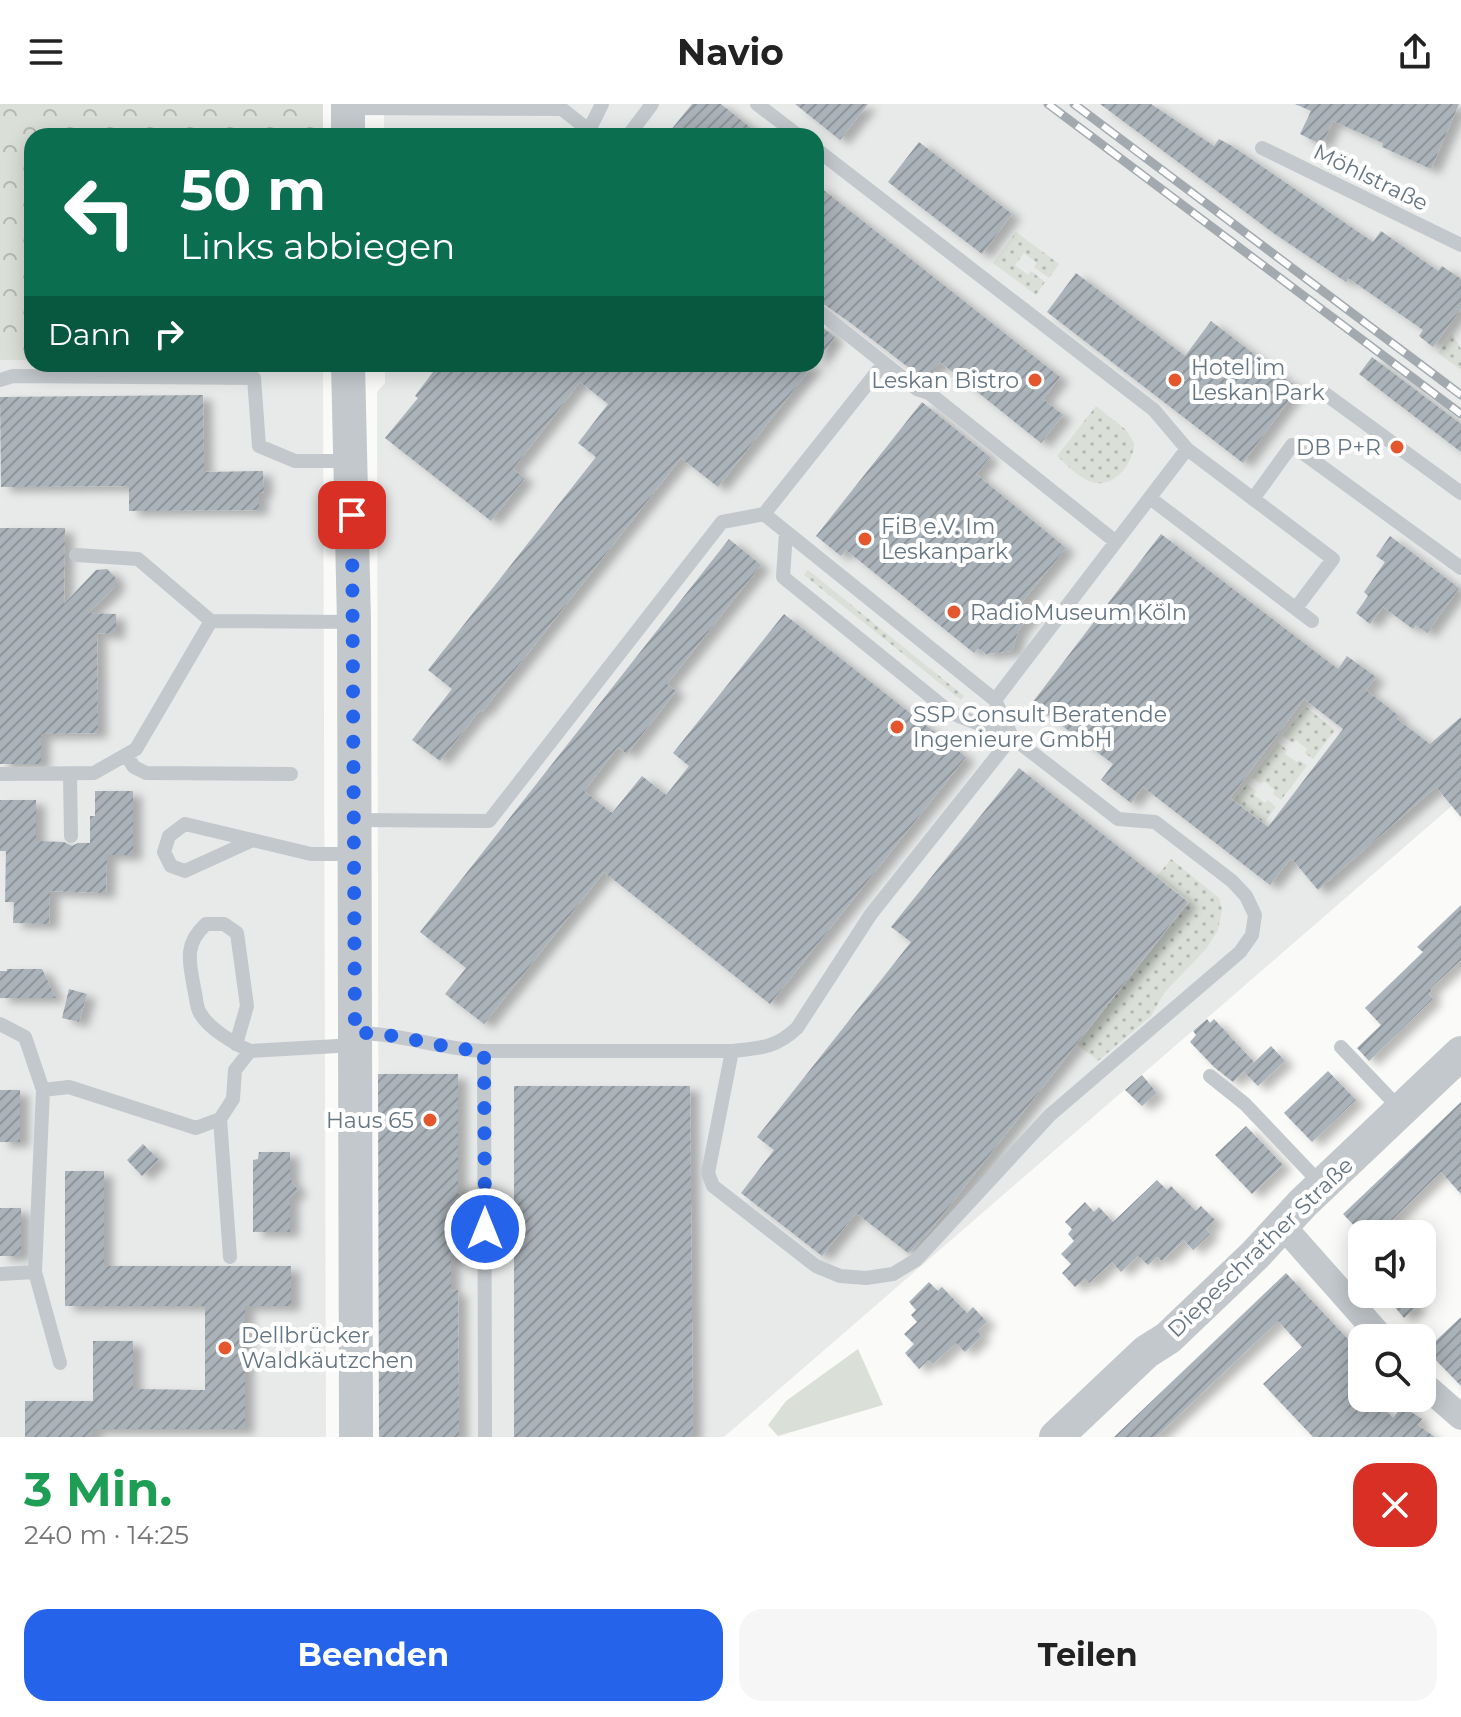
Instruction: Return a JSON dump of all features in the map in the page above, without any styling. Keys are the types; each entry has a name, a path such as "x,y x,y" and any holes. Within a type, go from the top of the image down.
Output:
{"street":[{"path":"348,372 354,622 356,1437"},
{"name":"Diepeschrather Straße","path":"1056,1437 1146,1352 1168,1338 1461,1053"},
{"path":"1282,1225 1370,1324"},
{"path":"1436,1395 1461,1417"}],"lane":[{"path":"594,128 602,104"},
{"path":"634,128 652,104"},
{"path":"757,104 788,128"},
{"path":"348,116 562,109 586,128"},
{"name":"Möhlstraße","path":"1262,148 1461,245"},
{"path":"824,155 1154,410 1187,449 1333,559 1296,608"},
{"path":"824,315 917,389 929,393 1116,542"},
{"path":"355,820 489,821 722,522 764,514 884,363"},
{"path":"0,380 13,376 254,378 259,446 295,461 351,461"},
{"path":"1324,393 1461,493"},
{"path":"1253,499 1292,445 1461,568"},
{"path":"995,700 1187,449"},
{"path":"1150,498 1312,621"},
{"path":"764,514 995,700 1012,737"},
{"path":"732,1051 708,1173 713,1186 816,1266 840,1276 866,1278 893,1274 916,1260 1050,1115 1240,952 1252,935 1255,915 1246,896 1232,881 1155,822 1118,819 1012,737 951,713 783,577 786,532"},
{"path":"76,555 138,559 211,621 354,622"},
{"path":"0,774 94,773 136,749 211,621"},
{"path":"236,1044 247,1006 237,933 224,924 206,924 194,935 187,954 199,1013 236,1044 250,1051 323,1045 378,1033 456,1050 732,1051 767,1047 784,1040 797,1028 871,914 1012,737"},
{"path":"126,755 134,767 146,773 291,774"},
{"path":"70,774 71,836"},
{"path":"253,840 185,871 171,866 164,852 169,836 185,824 253,840 311,854 355,854"},
{"path":"0,1024 25,1037 43,1090 35,1272 60,1363"},
{"path":"1341,1047 1401,1110"},
{"path":"43,1090 69,1087 196,1128 220,1119 233,1099 235,1070 250,1051"},
{"path":"484,1051 485,1437"},
{"path":"1210,1076 1245,1104 1322,1185"},
{"path":"220,1119 230,1257"},
{"path":"0,1274 35,1272"}],"shaded area":[{"path":"384,104 1461,104 1461,798 724,1437 379,1437 377,392 385,383 385,372 824,372 824,128 384,128"},
{"path":"0,360 24,360 24,372 323,372 326,1437 0,1437"}],"green space":[{"path":"0,104 323,104 323,128 24,128 24,360 0,360"},
{"path":"1016,232 1059,264 1049,278 1034,267 1037,263 1024,253 1015,265 1028,275 1031,271 1045,282 1036,295 993,263"},
{"path":"1452,333 1461,349 1461,370 1438,353"},
{"path":"1096,406 1126,430 1134,443 1125,468 1104,483 1083,478 1057,456"},
{"path":"808,570 964,696 961,700 804,575"},
{"path":"1306,707 1335,730 1313,759 1296,740 1293,743 1283,736"},
{"path":"1278,743 1287,750 1285,754 1307,766 1281,800 1264,781 1261,784 1252,777"},
{"path":"1247,784 1256,791 1254,795 1276,807 1264,823 1234,800"},
{"path":"1171,859 1219,898 1222,909 1218,930 1206,949 1164,993 1151,1016 1098,1061 1077,1044 1190,902 1157,876"},
{"path":"858,1349 883,1405 778,1436 768,1425 786,1401"}],"building":[{"path":"692,104 721,104 751,128 672,128"},
{"path":"795,104 868,104 840,140"},
{"path":"1100,104 1151,104 1214,146 1219,139 1232,146 1373,242 1381,231 1438,271 1442,266 1461,279 1461,309 1433,347 1419,336 1423,330 1348,278 1346,282 1272,232"},
{"path":"1295,104 1459,104 1431,169 1333,121 1322,145 1300,134 1311,111"},
{"path":"919,142 1012,214 982,254 888,182"},
{"path":"824,190 1060,377 1043,399 1063,415 1041,443 940,362 925,380 824,304"},
{"name":"Hotel im Leskan Park","path":"1076,273 1185,356 1211,321 1298,388 1243,463 1047,312"},
{"path":"824,328 835,337 824,351"},
{"path":"1372,357 1461,424 1461,452 1359,374"},
{"path":"433,372 808,372 718,487 681,458 440,761 412,740 452,689 428,670 596,457 578,443 608,404 580,382 513,469 525,478 491,521 385,438 418,398 415,396"},
{"path":"203,395 204,472 263,471 264,492 259,493 259,510 129,511 129,486 1,487 0,397"},
{"path":"922,402 990,457 976,474 1066,548 1022,602 1033,612 1018,631 1012,651 986,654 978,648 974,653 846,550 841,556 816,536"},
{"path":"0,528 65,528 64,604 96,570 107,569 115,577 115,587 88,613 116,614 116,634 97,633 98,733 41,734 41,764 0,764"},
{"path":"1161,534 1338,669 1347,656 1376,677 1366,690 1430,744 1461,717 1461,817 1436,787 1318,890 1291,858 1270,885 1143,787 1131,803 1101,780 1113,764 1032,703","holes":["1304,699 1343,729 1268,827 1230,798"]},
{"path":"1390,536 1459,588 1427,633 1416,625 1413,629 1383,607 1370,624 1356,613 1368,596 1364,592 1385,562 1376,556"},
{"path":"729,539 761,565 667,684 676,691 627,754 618,747 584,791 612,813 642,776 666,795 689,766 673,753 784,614 966,757 770,1004 604,872 484,1024 445,994 466,968 420,932"},
{"path":"1019,768 1188,902 933,1227 910,1252 856,1213 822,1256 741,1193 774,1150 757,1137 911,942 891,927"},
{"path":"95,791 133,791 133,855 107,855 106,893 50,891 49,924 13,923 14,902 5,902 6,851 0,851 0,800 36,800 36,841 64,842 72,846 90,843 90,816 95,816"},
{"path":"1461,905 1461,960 1430,989 1433,999 1369,1061 1357,1048 1381,1025 1365,1008 1423,952 1417,947"},
{"path":"42,969 56,998 0,998 0,971"},
{"path":"69,989 87,994 79,1022 62,1018"},
{"path":"1207,1019 1210,1023 1214,1019 1254,1062 1233,1082 1190,1042 1196,1035 1193,1031"},
{"path":"1271,1046 1285,1061 1258,1086 1244,1072"},
{"path":"1328,1071 1356,1100 1312,1142 1284,1113"},
{"path":"378,1074 458,1074 458,1256 451,1256 451,1291 458,1290 459,1437 379,1437"},
{"path":"1142,1075 1157,1093 1142,1106 1125,1090"},
{"path":"514,1086 690,1086 693,1437 514,1437"},
{"path":"0,1090 20,1090 20,1142 0,1142"},
{"path":"1461,1102 1461,1194 1441,1172 1392,1220 1349,1220 1343,1214"},
{"path":"1246,1126 1283,1165 1252,1194 1215,1155"},
{"path":"143,1144 159,1160 142,1176 127,1160"},
{"path":"259,1152 290,1152 290,1178 298,1190 290,1198 290,1232 253,1232 253,1160 258,1159"},
{"path":"65,1171 104,1171 104,1266 291,1266 291,1306 245,1306 245,1429 93,1429 93,1437 25,1437 25,1401 93,1401 93,1341 133,1341 133,1389 205,1390 205,1306 65,1306"},
{"path":"1157,1180 1167,1190 1171,1186 1196,1211 1201,1206 1215,1220 1206,1229 1210,1234 1193,1250 1184,1240 1162,1261 1157,1257 1148,1265 1138,1256 1121,1272 1112,1262 1089,1283 1085,1279 1075,1287 1062,1273 1071,1264 1061,1254 1074,1241 1068,1234 1072,1229 1065,1222 1085,1202 1094,1212 1099,1207 1113,1222"},
{"path":"0,1208 21,1208 21,1256 0,1256"},
{"path":"1286,1273 1348,1339 1348,1412 1387,1412 1393,1418 1398,1412 1411,1412 1422,1419 1418,1425 1435,1437 1313,1437 1263,1384 1302,1347 1278,1321 1156,1437 1114,1437"},
{"path":"929,1282 938,1291 942,1287 967,1313 973,1307 987,1322 977,1331 982,1336 965,1352 956,1343 933,1364 928,1360 919,1369 905,1353 914,1344 904,1334 917,1322 911,1315 916,1310 909,1302"},
{"path":"1396,1308 1416,1308 1404,1318"},
{"path":"1461,1317 1461,1386 1436,1360 1436,1341"}],"railway":[{"path":"1048,104 1461,414"},
{"path":"1074,104 1461,395"}],"place":[{"name":"Leskan Bistro","path":"1035,380"},
{"name":"Hotel im Leskan Park","path":"1175,380"},
{"name":"DB P+R","path":"1397,447"},
{"name":"FiB e.V. Im Leskanpark","path":"865,539"},
{"name":"RadioMuseum Köln","path":"954,612"},
{"name":"SSP Consult Beratende Ingenieure GmbH","path":"897,727"},
{"name":"Haus 65","path":"430,1120"},
{"name":"Dellbrücker Waldkäutzchen","path":"225,1348"}],"route":[{"path":"352,515 355,1033 390,1034 456,1050 484,1051 485,1229"}]}
